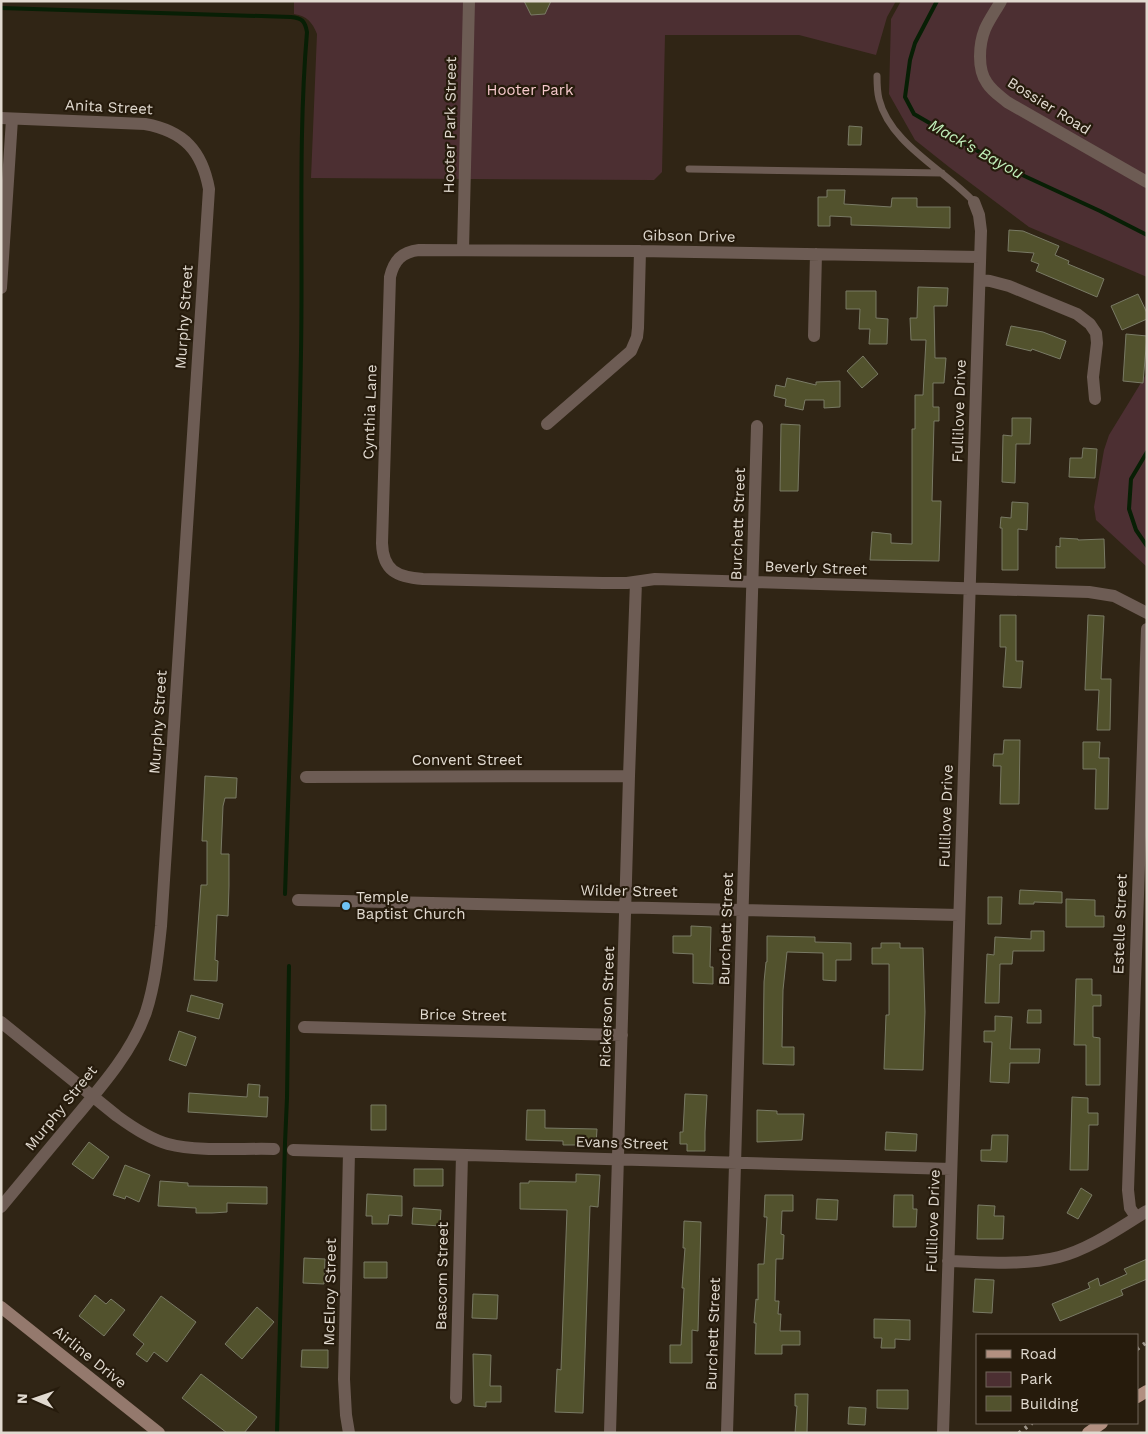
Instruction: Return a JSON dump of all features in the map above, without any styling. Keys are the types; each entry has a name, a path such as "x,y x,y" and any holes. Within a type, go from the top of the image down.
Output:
{"main road":[{"name":"Airline Drive","path":"1,1307 159,1433"},
{"path":"1088,1433 1101,1424"}],"street":[{"name":"Hooter Park Street","path":"463,250 469,1"},
{"name":"Bossier Road","path":"1001,1 985,30 982,42 982,74 994,92 1007,102 1147,182"},
{"name":"Anita Street","path":"7,119 158,126 177,134 188,142 203,165 209,189"},
{"path":"1,288 7,119"},
{"name":"Murphy Street","path":"3,1200 94,1096 119,1062 142,1021 153,988 170,791 209,189"},
{"name":"Fullilove Drive","path":"943,1433 980,280 980,222 974,202"},
{"name":"Gibson Drive","path":"400,257 412,250 640,251 980,257"},
{"path":"548,424 631,351 637,337 638,328 640,251"},
{"path":"814,336 816,254"},
{"name":"Cynthia Lane","path":"391,569 383,556 382,533 390,277 392,269 400,257"},
{"path":"980,280 1008,286 1077,314 1090,324 1096,333 1097,343 1093,377 1095,399"},
{"name":"Burchett Street","path":"727,1433 758,426"},
{"name":"Beverly Street","path":"391,569 412,578 584,583 636,582 654,579 1101,593 1125,601 1147,613"},
{"name":"Rickerson Street","path":"610,1433 636,582"},
{"name":"Estelle Street","path":"1141,1214 1130,1208 1128,1190 1147,629"},
{"name":"Convent Street","path":"306,777 629,776"},
{"name":"Wilder Street","path":"298,900 959,915"},
{"path":"1,1022 129,1124 167,1143 193,1148 274,1149"},
{"name":"Brice Street","path":"304,1027 622,1035"},
{"name":"Evans Street","path":"293,1150 951,1169"},
{"name":"McElroy Street","path":"349,1152 344,1379 349,1433"},
{"name":"Bascom Street","path":"456,1398 462,1155"},
{"path":"948,1261 1015,1263 1059,1257 1089,1245 1141,1214"}],"lane":[{"path":"877,76 877,89 881,107 894,128 912,148 974,202"},
{"path":"689,169 942,174"}],"green space":[{"name":"Hooter Park","path":"294,1 896,1 887,17 876,55 799,35 665,35 662,172 654,180 311,178 317,34 308,20 294,14"},
{"path":"901,1 1147,1 1147,277 1029,227 915,140 889,94 891,19"},
{"path":"1147,373 1147,567 1096,520 1094,507 1104,450 1109,435"}],"building":[{"path":"524,1 551,1 545,14 531,15"},
{"path":"849,126 862,127 861,145 848,145"},
{"path":"827,190 845,190 844,204 891,207 892,198 917,198 917,207 950,207 950,228 851,225 851,217 830,216 830,226 818,226 818,197 827,197"},
{"path":"1009,230 1023,231 1059,246 1055,255 1069,261 1068,264 1104,279 1097,297 1036,271 1039,264 1031,261 1034,253 1008,251"},
{"path":"918,287 948,288 947,306 934,306 935,358 946,358 944,383 933,383 933,407 939,407 939,421 934,421 932,501 941,501 939,561 870,560 872,532 891,534 891,543 912,544 912,429 915,429 915,395 923,395 926,340 911,340 910,318 917,318"},
{"path":"846,291 876,291 876,318 888,319 887,344 869,344 870,329 859,329 860,309 846,309"},
{"path":"1138,294 1147,313 1147,319 1122,330 1111,306"},
{"path":"1011,326 1043,332 1066,341 1060,359 1032,349 1031,351 1006,345"},
{"path":"1126,334 1147,336 1143,383 1123,381"},
{"path":"863,356 878,374 862,388 847,371"},
{"path":"787,378 816,385 816,382 840,381 840,407 824,408 824,400 805,400 803,410 785,406 786,399 774,396 776,385 785,387"},
{"path":"1012,418 1031,418 1030,444 1016,444 1015,483 1002,482 1003,435 1012,436"},
{"path":"781,424 800,425 798,491 780,491"},
{"path":"1083,448 1097,449 1095,478 1069,477 1070,458 1082,458"},
{"path":"1012,502 1028,503 1027,530 1018,529 1018,570 1002,570 1001,517 1011,518"},
{"path":"1060,538 1078,540 1104,539 1105,568 1056,568 1056,546 1060,547"},
{"path":"1000,615 1016,615 1016,661 1023,661 1021,688 1003,687 1006,647 1000,647"},
{"path":"1088,615 1104,616 1101,679 1111,679 1110,730 1097,730 1099,690 1085,690"},
{"path":"1004,740 1020,740 1019,804 1000,804 1001,766 993,766 994,754 1003,754"},
{"path":"1083,742 1100,742 1099,758 1109,758 1108,809 1095,809 1096,769 1083,769"},
{"path":"205,776 237,778 236,798 225,798 223,806 221,854 229,854 228,916 217,915 215,960 218,961 217,981 194,980 201,885 207,885 207,841 202,841"},
{"path":"1020,890 1062,892 1062,903 1034,902 1034,904 1019,904"},
{"path":"988,897 1002,897 1001,924 988,924"},
{"path":"1066,899 1095,900 1095,916 1104,916 1104,927 1066,927"},
{"path":"691,926 711,927 710,967 713,967 713,984 693,983 693,954 673,953 673,936 691,936"},
{"path":"1031,931 1044,931 1044,951 1013,951 1012,964 1000,964 999,1003 985,1003 987,954 994,955 995,937 1031,939"},
{"path":"767,936 815,937 815,942 851,943 851,960 836,960 836,981 823,980 823,953 787,952 783,990 782,1047 794,1047 794,1065 763,1064 764,982 767,962"},
{"path":"881,943 900,943 900,948 923,948 925,1012 923,1070 884,1069 886,1015 889,1015 889,964 872,964 872,948 881,948"},
{"path":"1076,979 1092,979 1092,995 1101,995 1101,1006 1093,1006 1093,1037 1100,1038 1100,1085 1086,1085 1086,1045 1074,1045"},
{"path":"191,995 223,1004 219,1019 187,1011"},
{"path":"1028,1010 1041,1010 1041,1023 1027,1023"},
{"path":"995,1016 1012,1017 1010,1049 1040,1049 1039,1063 1010,1063 1009,1083 990,1082 992,1042 984,1042 984,1031 995,1031"},
{"path":"179,1031 196,1037 186,1066 169,1060"},
{"path":"248,1084 260,1085 259,1097 268,1097 267,1117 188,1112 189,1093 247,1097"},
{"path":"685,1094 707,1095 705,1151 687,1151 687,1144 680,1144 680,1132 683,1132"},
{"path":"1072,1097 1088,1098 1088,1113 1098,1113 1098,1125 1089,1125 1088,1170 1070,1170"},
{"path":"371,1105 386,1105 386,1130 371,1130"},
{"path":"527,1110 545,1110 545,1128 597,1129 596,1145 563,1145 563,1141 526,1140"},
{"path":"757,1110 777,1111 777,1114 804,1114 802,1140 757,1142"},
{"path":"886,1132 917,1134 916,1151 885,1150"},
{"path":"992,1135 1008,1135 1007,1162 981,1161 981,1150 991,1150"},
{"path":"89,1142 109,1157 93,1179 72,1164"},
{"path":"125,1165 150,1175 139,1202 126,1196 125,1199 113,1195"},
{"path":"414,1169 443,1169 443,1186 414,1186"},
{"path":"576,1174 600,1175 598,1207 590,1206 583,1413 555,1412 557,1369 561,1370 567,1210 520,1209 520,1183 529,1183 529,1181 576,1182"},
{"path":"160,1181 188,1183 188,1186 267,1187 267,1204 227,1203 227,1212 212,1213 196,1213 196,1208 158,1206"},
{"path":"1081,1188 1092,1195 1078,1219 1067,1213"},
{"path":"367,1194 402,1196 402,1216 389,1215 388,1224 372,1224 372,1216 366,1216"},
{"path":"765,1195 793,1195 793,1211 782,1211 783,1259 776,1259 775,1301 779,1301 778,1314 781,1314 780,1331 800,1331 800,1345 782,1345 782,1354 755,1354 756,1323 754,1323 756,1299 758,1300 758,1264 764,1264 767,1217 764,1217"},
{"path":"894,1195 913,1195 913,1209 917,1209 916,1227 893,1227"},
{"path":"817,1199 838,1200 837,1220 816,1219"},
{"path":"978,1205 995,1206 994,1216 1004,1216 1003,1239 977,1239"},
{"path":"413,1208 441,1210 440,1226 412,1224"},
{"path":"684,1221 701,1222 698,1331 692,1330 692,1363 670,1363 670,1345 681,1345 685,1248 683,1248"},
{"path":"304,1258 325,1259 324,1284 303,1283"},
{"path":"1147,1259 1147,1279 1121,1290 1123,1295 1060,1321 1052,1304 1090,1288 1088,1283 1098,1278 1100,1286 1127,1274 1124,1269"},
{"path":"364,1262 387,1262 387,1278 364,1278"},
{"path":"975,1279 994,1280 992,1313 973,1312"},
{"path":"473,1294 498,1295 497,1319 472,1318"},
{"path":"95,1295 106,1304 111,1299 125,1310 104,1336 79,1316"},
{"path":"161,1296 196,1322 167,1362 154,1352 147,1362 136,1354 144,1344 133,1335"},
{"path":"257,1307 274,1322 242,1359 225,1344"},
{"path":"874,1319 910,1320 910,1340 895,1339 895,1348 881,1348 882,1338 874,1338"},
{"path":"302,1350 328,1350 328,1368 301,1367"},
{"path":"473,1354 491,1355 490,1386 501,1386 501,1402 486,1402 486,1407 474,1406"},
{"path":"201,1374 257,1417 244,1433 227,1433 182,1398"},
{"path":"877,1390 908,1390 908,1409 877,1408"},
{"path":"795,1394 808,1394 807,1433 795,1433 797,1406 795,1406"},
{"path":"849,1407 866,1408 865,1425 848,1424"}],"waterway":[{"name":"Mack's Bayou","path":"937,1 915,43 910,60 905,97 914,114 1007,168 1147,235"},
{"path":"1,8 291,17 300,19 305,25 307,32 302,152 300,420 285,894"},
{"name":"Mack's Bayou","path":"1147,452 1131,479 1129,509 1136,530 1147,546"},
{"path":"277,1433 289,966"}],"railway":[{"path":"1138,1348 1147,1342"},
{"path":"1019,1433 1031,1424"}],"place":[{"name":"Temple Baptist Church","path":"346,906"}]}
